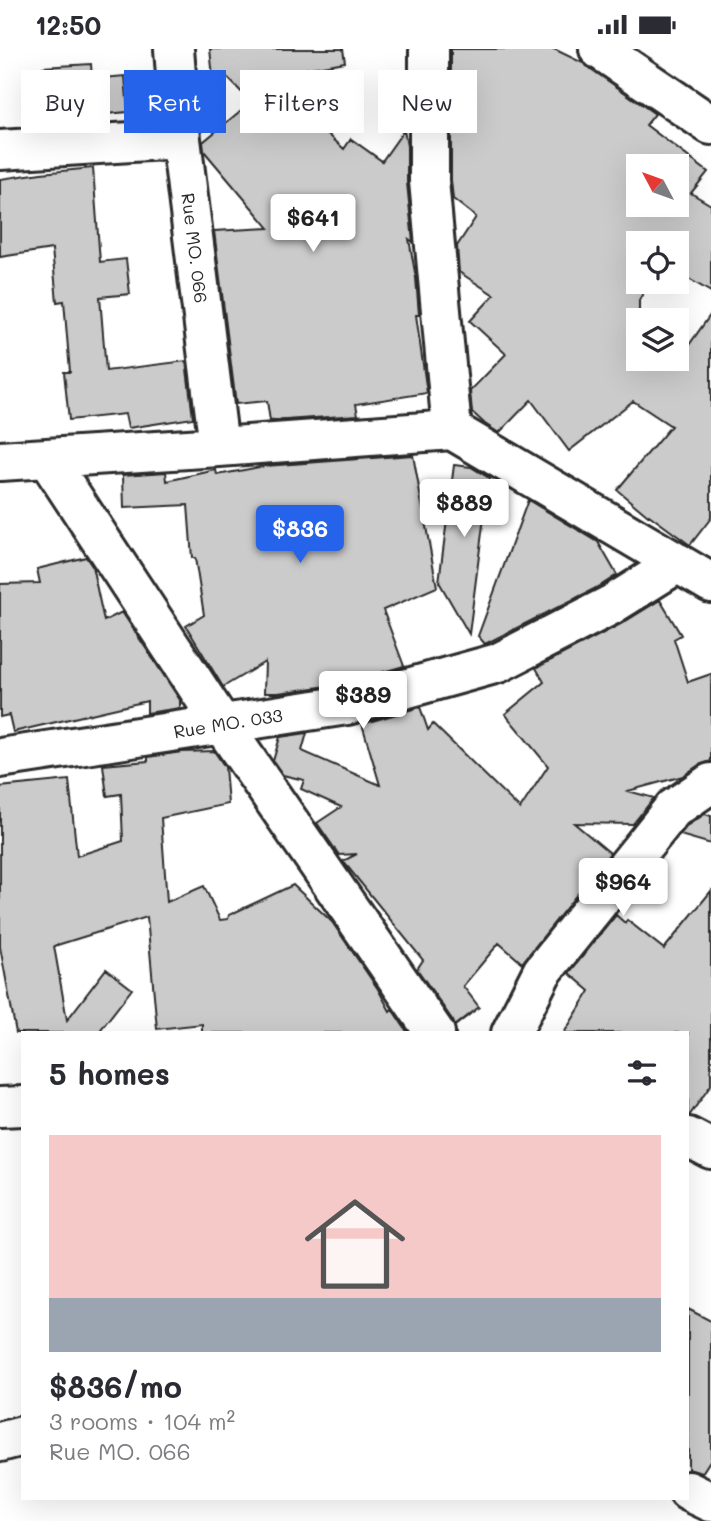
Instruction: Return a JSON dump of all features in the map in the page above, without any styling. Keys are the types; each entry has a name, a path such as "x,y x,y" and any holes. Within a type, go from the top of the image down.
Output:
{"street":[{"name":"Rue MO. 066","path":"174,49 181,139 219,447"},
{"path":"429,49 429,181 452,430"},
{"path":"599,49 711,125"},
{"path":"0,150 181,139"},
{"path":"0,461 452,430 711,583"},
{"path":"47,458 221,723 434,1031"},
{"name":"Rue MO. 033","path":"0,758 347,705 498,663 611,605 678,563"},
{"path":"512,1031 542,972 673,809 711,783"},
{"path":"0,1107 21,1106"},
{"path":"689,1138 711,1149"},
{"path":"0,1442 21,1437"},
{"path":"689,1491 711,1502"}],"building":[{"path":"210,49 343,49 345,62 299,70 240,70 240,91 226,76 226,70 212,70"},
{"path":"451,49 554,49 583,63 655,114 646,125 684,154 626,154 626,217 690,217 690,158 708,172 691,193 711,205 711,292 689,279 689,231 626,231 626,294 643,294 639,308 626,308 626,371 689,371 689,345 711,314 711,518 690,545 648,516 617,490 671,426 633,401 569,451 531,400 499,433 472,412 470,391 506,354 470,321 494,295 459,272 457,246 476,217 453,199 451,133 477,133 477,70 451,70"},
{"path":"91,64 91,70 43,70 43,67"},
{"path":"124,76 124,112 110,114 110,77"},
{"path":"240,111 240,133 327,133 344,149 351,139 382,161 405,133 413,242 409,239 416,278 419,315 416,315 427,393 356,404 358,415 270,421 267,401 236,404 214,231 269,228 204,151 203,142 214,133 226,133 226,123"},
{"path":"93,168 100,262 126,259 130,294 100,297 106,371 186,361 193,418 128,428 125,414 69,420 64,372 70,372 64,301 57,302 52,249 0,257 0,179"},
{"path":"413,455 437,587 383,610 404,666 342,684 264,693 265,662 223,687 186,626 204,615 195,558 192,558 188,505 124,508 123,475 166,472 167,481 216,470 217,475 265,466"},
{"path":"454,465 471,467 489,478 469,634 439,582"},
{"path":"528,500 598,542 617,575 485,644 478,636"},
{"path":"86,557 92,566 104,621 122,612 180,700 180,708 147,713 147,701 13,732 9,715 0,717 0,584 40,583 37,569"},
{"path":"660,600 681,635 674,639 688,682 711,674 711,761 699,765 683,776 628,791 654,798 633,824 574,823 610,853 522,963 499,943 463,986 479,1007 455,1026 417,969 423,960 343,861 357,854 339,855 317,823 341,807 301,789 304,780 283,775 273,761 280,737 307,733 302,751 380,785 362,724 420,707 428,730 433,724 520,809 548,766 505,714 544,682 536,668 621,624"},
{"path":"214,751 225,767 228,804 161,818 167,902 204,886 220,920 228,919 229,915 293,885 332,922 390,1011 392,1009 407,1031 202,1031 202,1024 157,1029 147,917 54,946 67,1020 106,969 132,989 100,1031 16,1033 0,947 0,787 69,780 77,856 123,841 121,794 107,796 103,765 148,761 148,757"},
{"path":"705,814 711,816 711,844 680,835 688,825"},
{"path":"711,891 711,1085 689,1116 689,1031 565,1031 590,991 569,973 616,915 625,923 627,920 664,949"},
{"path":"689,1310 711,1321 711,1459 702,1473 689,1469"}]}
